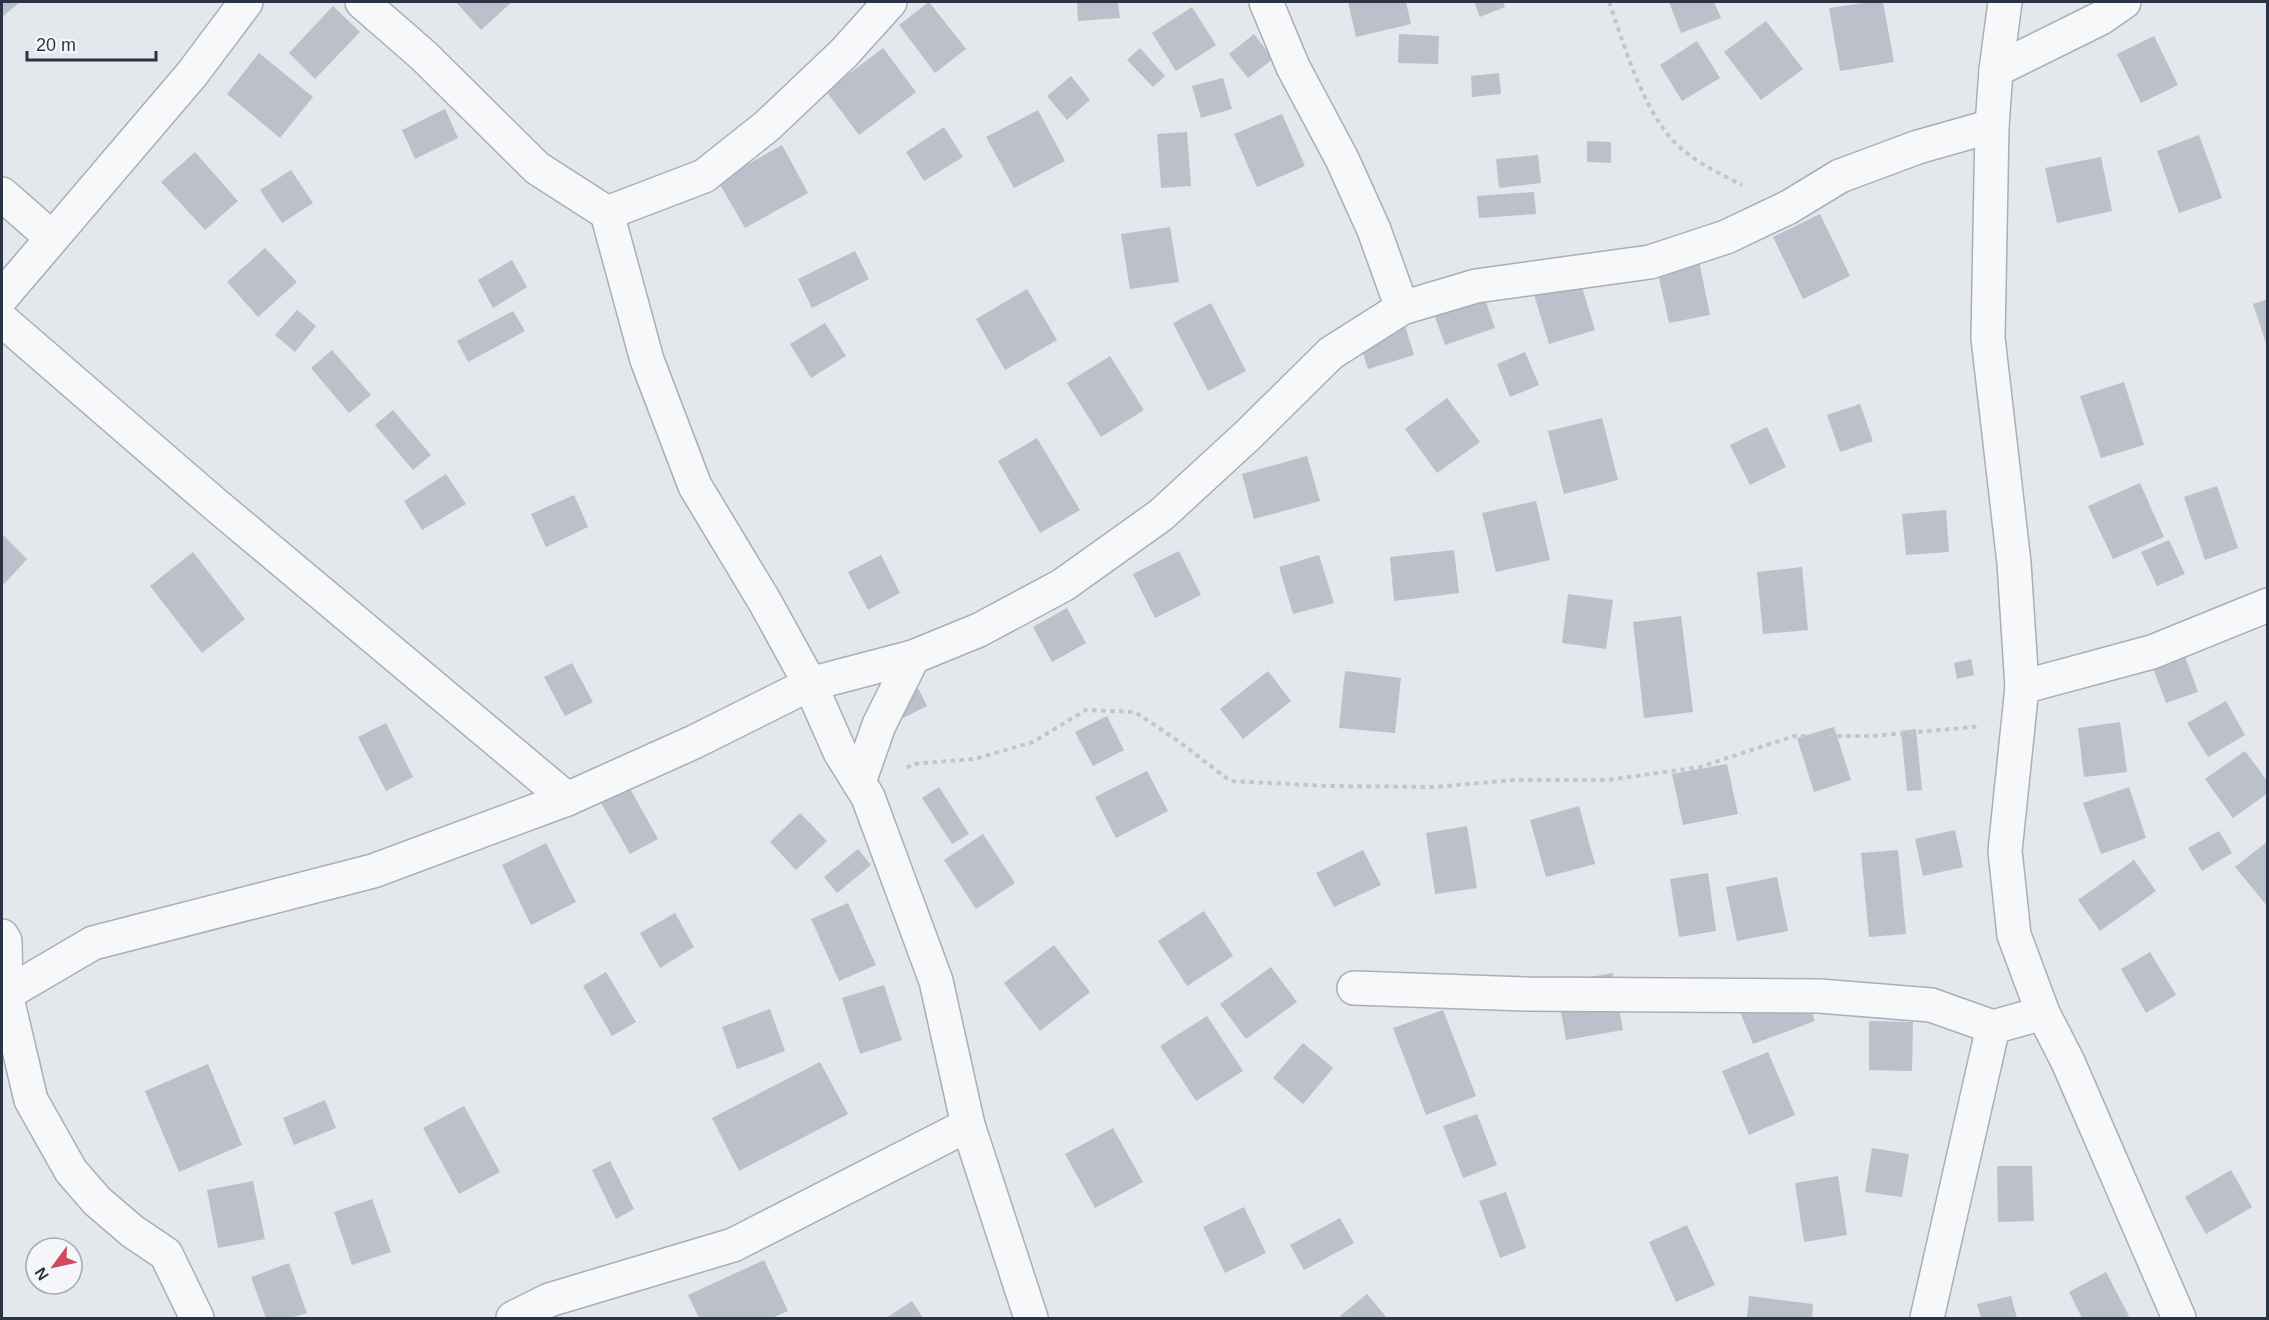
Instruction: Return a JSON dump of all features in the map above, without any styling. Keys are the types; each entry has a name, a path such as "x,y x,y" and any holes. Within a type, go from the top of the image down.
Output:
{"street":[{"path":"2,297 192,74 246,2"},
{"path":"362,2 424,56 537,168 607,213 647,360 695,486 765,602 810,684 840,752 863,790 936,981 968,1125 1031,1318"},
{"path":"607,213 704,176 767,126 844,53 890,2"},
{"path":"1266,2 1293,67 1342,159 1374,230 1402,308"},
{"path":"2005,2 1996,70 1992,126 1988,338 2014,563 2022,687 2005,851 2014,935 2043,1013 2068,1062 2179,1318"},
{"path":"1996,70 2101,18 2124,2"},
{"path":"6,994 93,943 373,871 567,799 694,742 810,684 913,657 979,630 1063,585 1161,515 1248,435 1331,353 1402,308 1476,286 1650,262 1726,237 1789,207 1840,176 1918,147 1992,126"},
{"path":"2,194 52,238"},
{"path":"2,320 216,505 567,799"},
{"path":"2022,687 2151,652 2268,605"},
{"path":"863,790 879,725 913,657"},
{"path":"2,936 5,941 6,994 32,1100 71,1171 98,1201 132,1231 166,1254 197,1318"},
{"path":"1354,988 1526,994 1819,996 1931,1005 1993,1027 2043,1013"},
{"path":"1927,1318 1993,1027"},
{"path":"513,1318 549,1300 734,1245 968,1125"}],"path":[{"path":"1609,2 1647,100 1670,137 1704,165 1789,207"},
{"path":"863,790 912,764 974,759 1033,742 1086,710 1135,712 1230,781 1328,786 1433,787 1515,780 1608,780 1700,767 1794,736 1872,736 1974,727 2022,687"}],"building":[{"path":"2,2 20,2 2,17"},
{"path":"456,2 512,2 481,30"},
{"path":"929,2 966,49 935,73 899,25"},
{"path":"1077,2 1118,2 1120,18 1078,21"},
{"path":"1348,2 1406,2 1411,24 1356,37"},
{"path":"1474,2 1503,2 1505,7 1480,17"},
{"path":"1669,2 1714,2 1721,18 1681,33"},
{"path":"1883,2 1894,62 1840,71 1829,8"},
{"path":"333,6 360,32 315,79 289,53"},
{"path":"1192,7 1216,45 1176,71 1152,33"},
{"path":"1766,21 1803,69 1761,100 1724,52"},
{"path":"1254,34 1273,59 1248,78 1229,54"},
{"path":"1399,34 1439,36 1438,64 1398,63"},
{"path":"2154,36 2178,85 2141,103 2117,54"},
{"path":"1697,41 1720,78 1682,101 1660,65"},
{"path":"883,48 916,92 859,135 826,91"},
{"path":"1140,48 1165,76 1153,87 1127,60"},
{"path":"259,53 313,97 280,138 227,94"},
{"path":"1499,73 1501,94 1472,97 1471,76"},
{"path":"1071,76 1090,100 1067,120 1047,96"},
{"path":"1223,78 1232,109 1201,118 1192,86"},
{"path":"445,109 458,138 415,159 402,130"},
{"path":"1038,110 1065,161 1014,188 986,137"},
{"path":"1282,114 1305,166 1257,187 1234,134"},
{"path":"944,127 963,157 924,181 906,152"},
{"path":"1187,132 1191,186 1161,188 1157,134"},
{"path":"2199,135 2222,198 2179,213 2157,151"},
{"path":"1587,141 1611,142 1611,163 1587,162"},
{"path":"782,145 808,193 745,228 718,181"},
{"path":"195,152 238,201 205,230 161,182"},
{"path":"1538,155 1541,183 1499,188 1496,159"},
{"path":"2101,157 2112,211 2057,223 2045,168"},
{"path":"291,170 313,203 282,223 260,190"},
{"path":"1534,192 1536,214 1479,218 1477,196"},
{"path":"1820,214 1850,276 1803,299 1773,237"},
{"path":"1170,227 1179,282 1130,289 1121,234"},
{"path":"1696,246 1710,315 1669,323 1654,255"},
{"path":"265,248 297,282 258,317 227,282"},
{"path":"855,251 869,279 812,308 798,279"},
{"path":"512,260 527,287 493,308 478,280"},
{"path":"1578,274 1595,330 1549,344 1532,288"},
{"path":"1479,282 1495,328 1445,345 1429,300"},
{"path":"1027,289 1057,340 1005,370 976,319"},
{"path":"2268,299 2268,346 2267,346 2253,304"},
{"path":"1211,303 1246,371 1208,391 1173,323"},
{"path":"1398,303 1414,355 1368,369 1352,318"},
{"path":"297,310 316,326 295,352 275,335"},
{"path":"513,311 525,331 468,362 457,341"},
{"path":"825,323 846,356 811,378 790,344"},
{"path":"332,350 371,395 349,413 311,368"},
{"path":"1525,352 1539,385 1510,397 1497,364"},
{"path":"1110,356 1144,410 1101,437 1067,383"},
{"path":"2124,382 2144,445 2101,458 2080,396"},
{"path":"1447,398 1480,442 1437,473 1405,429"},
{"path":"1860,404 1873,441 1840,452 1827,415"},
{"path":"393,410 431,455 413,470 375,425"},
{"path":"1602,418 1618,480 1564,494 1548,431"},
{"path":"1767,427 1786,467 1750,485 1730,445"},
{"path":"1037,438 1080,510 1040,533 998,461"},
{"path":"1307,456 1320,501 1254,519 1242,474"},
{"path":"446,474 466,504 422,530 404,501"},
{"path":"2140,483 2164,537 2113,559 2088,506"},
{"path":"2217,486 2238,548 2205,560 2184,497"},
{"path":"574,495 588,527 546,547 531,514"},
{"path":"1536,501 1550,560 1496,572 1482,513"},
{"path":"1946,510 1949,552 1906,555 1902,514"},
{"path":"2,534 27,559 4,584 2,581"},
{"path":"2169,540 2185,574 2157,586 2141,552"},
{"path":"1454,550 1459,593 1394,601 1390,557"},
{"path":"1179,551 1201,595 1155,618 1133,574"},
{"path":"193,552 245,619 202,653 150,586"},
{"path":"881,555 900,593 868,610 848,572"},
{"path":"1319,555 1334,603 1293,614 1279,567"},
{"path":"1802,567 1808,630 1763,634 1757,572"},
{"path":"1568,594 1613,600 1606,649 1562,643"},
{"path":"1067,608 1086,643 1052,662 1033,627"},
{"path":"1681,616 1693,712 1644,718 1633,622"},
{"path":"2180,643 2198,692 2166,703 2148,655"},
{"path":"1971,659 1974,675 1957,679 1954,663"},
{"path":"572,663 593,702 565,716 544,677"},
{"path":"1268,671 1291,701 1243,739 1220,709"},
{"path":"1345,671 1401,678 1395,733 1339,728"},
{"path":"915,682 927,706 895,722"},
{"path":"2226,701 2245,735 2208,757 2187,723"},
{"path":"1107,716 1124,750 1093,766 1075,732"},
{"path":"2120,722 2127,772 2084,777 2078,728"},
{"path":"386,723 413,777 386,791 358,737"},
{"path":"1834,727 1851,780 1814,792 1797,738"},
{"path":"1916,729 1922,790 1907,791 1901,731"},
{"path":"2245,751 2268,782 2268,793 2233,818 2205,779"},
{"path":"1727,764 1738,814 1683,825 1672,774"},
{"path":"1147,771 1168,811 1116,838 1095,797"},
{"path":"628,785 658,839 630,854 600,801"},
{"path":"939,787 969,834 952,844 922,798"},
{"path":"2129,787 2146,838 2101,854 2083,803"},
{"path":"1579,806 1595,864 1546,877 1530,820"},
{"path":"800,813 827,841 796,870 770,842"},
{"path":"1467,826 1477,888 1435,894 1426,833"},
{"path":"1955,830 1963,867 1923,876 1915,839"},
{"path":"2219,831 2232,853 2202,871 2188,848"},
{"path":"983,834 1015,883 976,909 944,860"},
{"path":"2268,841 2268,907 2235,867"},
{"path":"546,843 576,902 531,925 502,865"},
{"path":"858,849 871,865 837,893 824,877"},
{"path":"1363,850 1381,885 1334,907 1316,873"},
{"path":"1898,850 1906,934 1869,937 1861,853"},
{"path":"2134,860 2156,891 2100,931 2078,900"},
{"path":"1708,873 1716,931 1679,937 1670,879"},
{"path":"1777,877 1788,931 1737,941 1726,887"},
{"path":"848,903 876,965 839,981 811,919"},
{"path":"1204,911 1233,956 1187,986 1158,941"},
{"path":"675,913 694,947 660,968 640,933"},
{"path":"1054,945 1090,992 1040,1031 1004,983"},
{"path":"2150,952 2176,995 2146,1013 2121,969"},
{"path":"1271,967 1297,1002 1246,1039 1220,1004"},
{"path":"606,972 636,1022 612,1036 583,986"},
{"path":"1613,973 1623,1030 1566,1040 1556,983"},
{"path":"884,985 902,1040 860,1054 842,998"},
{"path":"1802,989 1815,1021 1753,1044 1740,1012"},
{"path":"770,1009 785,1051 737,1069 722,1027"},
{"path":"1443,1010 1476,1096 1426,1115 1393,1028"},
{"path":"1207,1016 1243,1071 1196,1101 1160,1046"},
{"path":"1869,1021 1913,1022 1912,1071 1869,1070"},
{"path":"1303,1043 1333,1068 1303,1104 1273,1078"},
{"path":"1768,1052 1795,1115 1749,1135 1722,1071"},
{"path":"820,1062 848,1114 739,1171 712,1118"},
{"path":"208,1064 242,1145 179,1172 145,1091"},
{"path":"325,1100 336,1128 294,1145 283,1118"},
{"path":"464,1106 500,1172 459,1194 423,1128"},
{"path":"1477,1114 1497,1165 1463,1178 1443,1126"},
{"path":"1113,1128 1143,1182 1095,1208 1065,1154"},
{"path":"1872,1148 1909,1154 1902,1197 1865,1192"},
{"path":"610,1161 634,1209 616,1219 592,1170"},
{"path":"1997,1166 2032,1166 2034,1221 1998,1222"},
{"path":"2231,1170 2252,1207 2206,1234 2185,1197"},
{"path":"1838,1176 1847,1235 1804,1242 1795,1183"},
{"path":"253,1181 265,1239 218,1248 207,1190"},
{"path":"1506,1192 1526,1248 1500,1258 1479,1201"},
{"path":"372,1199 391,1252 352,1265 334,1212"},
{"path":"1244,1207 1266,1253 1225,1273 1203,1227"},
{"path":"1340,1218 1354,1243 1304,1270 1290,1245"},
{"path":"1687,1225 1715,1285 1676,1302 1649,1242"},
{"path":"764,1260 788,1311 772,1318 699,1318 688,1295"},
{"path":"289,1263 307,1313 290,1318 266,1318 251,1277"},
{"path":"2106,1272 2129,1316 2082,1318 2069,1292"},
{"path":"1367,1294 1387,1318 1342,1318 1340,1316"},
{"path":"1749,1296 1813,1304 1812,1318 1747,1318"},
{"path":"2011,1296 2017,1318 1981,1318 1977,1304"},
{"path":"912,1301 923,1318 886,1318"}]}
